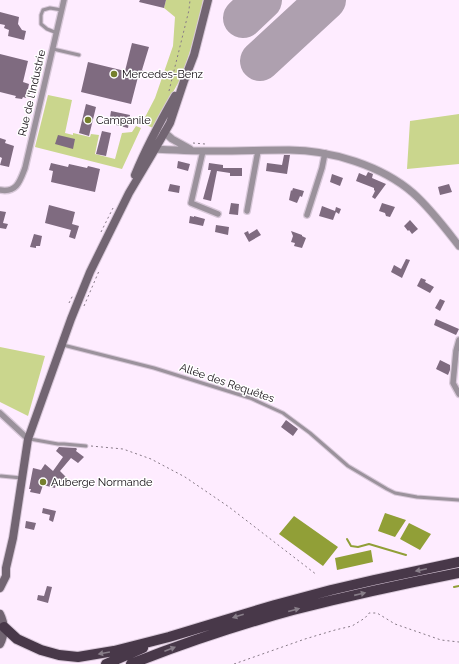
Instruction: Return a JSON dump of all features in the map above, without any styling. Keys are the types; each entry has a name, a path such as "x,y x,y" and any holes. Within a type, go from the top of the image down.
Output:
{"highway":[{"path":"4,627 18,639 41,650 59,655 78,657 114,651 169,637 331,590 459,562"},
{"path":"132,664 175,647 292,611 380,589 459,573"},
{"path":"106,664 169,637"}],"main road":[{"path":"0,588 6,576 6,568 13,538 28,438 90,272 129,193 170,123 194,55 208,0"},
{"path":"129,193 142,158 184,81"},
{"path":"155,149 151,146 160,128 160,123"},
{"path":"0,578 6,568"},
{"path":"0,614 4,627 4,635 0,644"}],"street":[{"name":"Rue de l'Industrie","path":"0,190 3,191 14,189 18,185 25,168 64,0"},
{"path":"164,132 172,139 192,150"},
{"path":"155,149 203,151 291,150 325,153 365,165 380,170 413,193 430,210 459,246"},
{"path":"203,151 191,203 218,214"},
{"path":"247,211 258,151"},
{"path":"307,215 322,168 325,153"},
{"path":"459,340 456,351 453,383 459,394"},
{"path":"0,413 28,438"}],"lane":[{"path":"57,33 47,29 41,24 41,15 43,10 50,8 62,10"},
{"path":"53,48 79,55"},
{"name":"Allée des Requêtes","path":"62,345 154,368 250,398 283,413 310,433 348,466 395,493 417,497 459,500"},
{"path":"28,438 58,444 86,446"},
{"path":"1,476 22,478"}],"path":[{"path":"169,92 189,10 190,0"},
{"path":"83,309 101,266"},
{"path":"86,446 123,449 151,459 175,471 229,507 317,575"},
{"path":"234,664 305,639 352,626 365,618 369,613 377,613 395,624 441,640 459,642"}],"shaded area":[{"path":"166,0 203,0 199,23 182,76 153,128 142,123 155,98 173,46 175,17 164,8"},
{"path":"48,95 72,100 65,133 73,135 73,133 90,137 91,134 99,135 95,154 115,159 122,133 132,132 136,126 141,128 122,169 35,147"},
{"path":"459,114 459,164 407,169 410,121"},
{"path":"0,347 45,356 28,416 0,402"},
{"path":"385,513 406,520 395,537 378,531"},
{"path":"294,516 338,547 323,566 279,534"},
{"path":"409,523 431,534 420,550 400,539"},
{"path":"371,550 373,562 337,570 335,558"}],"building":[{"path":"140,0 166,0 164,8 139,2"},
{"path":"0,12 19,17 18,24 22,30 26,31 24,40 8,36 9,30 4,28 5,25 0,24"},
{"name":"Mercedes-Benz","path":"132,43 149,47 142,70 144,72 143,75 138,77 131,104 81,92 88,62 125,71"},
{"path":"0,54 28,61 23,82 29,84 26,98 15,98 16,96 0,92"},
{"name":"Campanile","path":"86,104 96,107 89,136 79,133"},
{"path":"111,111 130,115 128,128 116,125 116,118 110,117"},
{"path":"102,131 111,133 106,156 96,154"},
{"path":"58,135 75,139 73,149 55,144"},
{"path":"0,138 6,140 5,143 14,146 9,167 0,165 2,158 0,157"},
{"path":"284,155 290,155 287,174 266,171 267,163 282,165"},
{"path":"178,161 190,164 188,171 177,168"},
{"path":"51,163 68,167 69,164 100,169 95,192 51,182 53,171 49,170"},
{"path":"209,163 223,165 223,168 242,168 242,176 230,176 230,173 217,171 211,201 203,199 211,170 208,170"},
{"path":"368,172 373,174 372,178 386,184 375,199 372,197 375,191 374,188 356,181 359,173 366,176"},
{"path":"332,174 343,178 340,186 330,182"},
{"path":"170,184 180,186 179,193 168,191"},
{"path":"449,184 452,192 440,195 438,187"},
{"path":"293,188 304,191 302,197 300,196 297,203 289,200 291,190 292,191"},
{"path":"231,203 239,204 238,215 229,214"},
{"path":"382,203 395,207 390,217 379,211"},
{"path":"49,205 75,212 72,224 79,226 75,239 69,237 71,230 45,223"},
{"path":"322,206 335,211 336,207 341,209 339,214 336,212 333,220 319,216"},
{"path":"0,211 6,212 3,223 8,224 6,229 0,228"},
{"path":"190,216 205,219 203,226 189,223"},
{"path":"410,220 418,229 412,234 404,226"},
{"path":"216,225 229,227 228,235 215,232"},
{"path":"257,229 261,235 249,242 244,233 248,231 249,234"},
{"path":"291,231 306,238 302,248 294,246 295,243 291,242 293,236"},
{"path":"34,234 42,236 40,246 36,246 36,248 30,247"},
{"path":"406,259 410,260 402,278 391,272 394,265 401,269"},
{"path":"421,278 426,280 425,282 434,287 430,293 417,286"},
{"path":"440,299 445,301 440,311 435,308"},
{"path":"436,319 459,329 456,335 434,325"},
{"path":"440,360 450,365 448,375 436,369"},
{"path":"286,420 298,429 293,436 281,427"},
{"path":"59,447 76,448 76,451 84,457 78,463 71,458 60,471 70,481 66,486 57,478 55,488 43,485 40,494 30,492 31,489 29,489 33,468 41,470 45,464 53,471 63,457 56,451"},
{"path":"43,508 56,511 53,522 49,520 50,515 42,513"},
{"path":"26,521 36,523 34,530 25,528"},
{"path":"47,586 52,587 48,603 37,600 38,595 44,596"}],"waterway":[{"path":"347,539 351,546 358,547 369,544 406,555"},
{"path":"454,587 459,586"}],"taxiway":[{"path":"245,0 247,9 252,9"}],"runway":[{"path":"243,18 262,0"},
{"path":"260,61 326,0"}],"place":[{"name":"Mercedes-Benz","path":"114,74"},
{"name":"Campanile","path":"88,120"},
{"name":"Auberge Normande","path":"43,482"}]}
